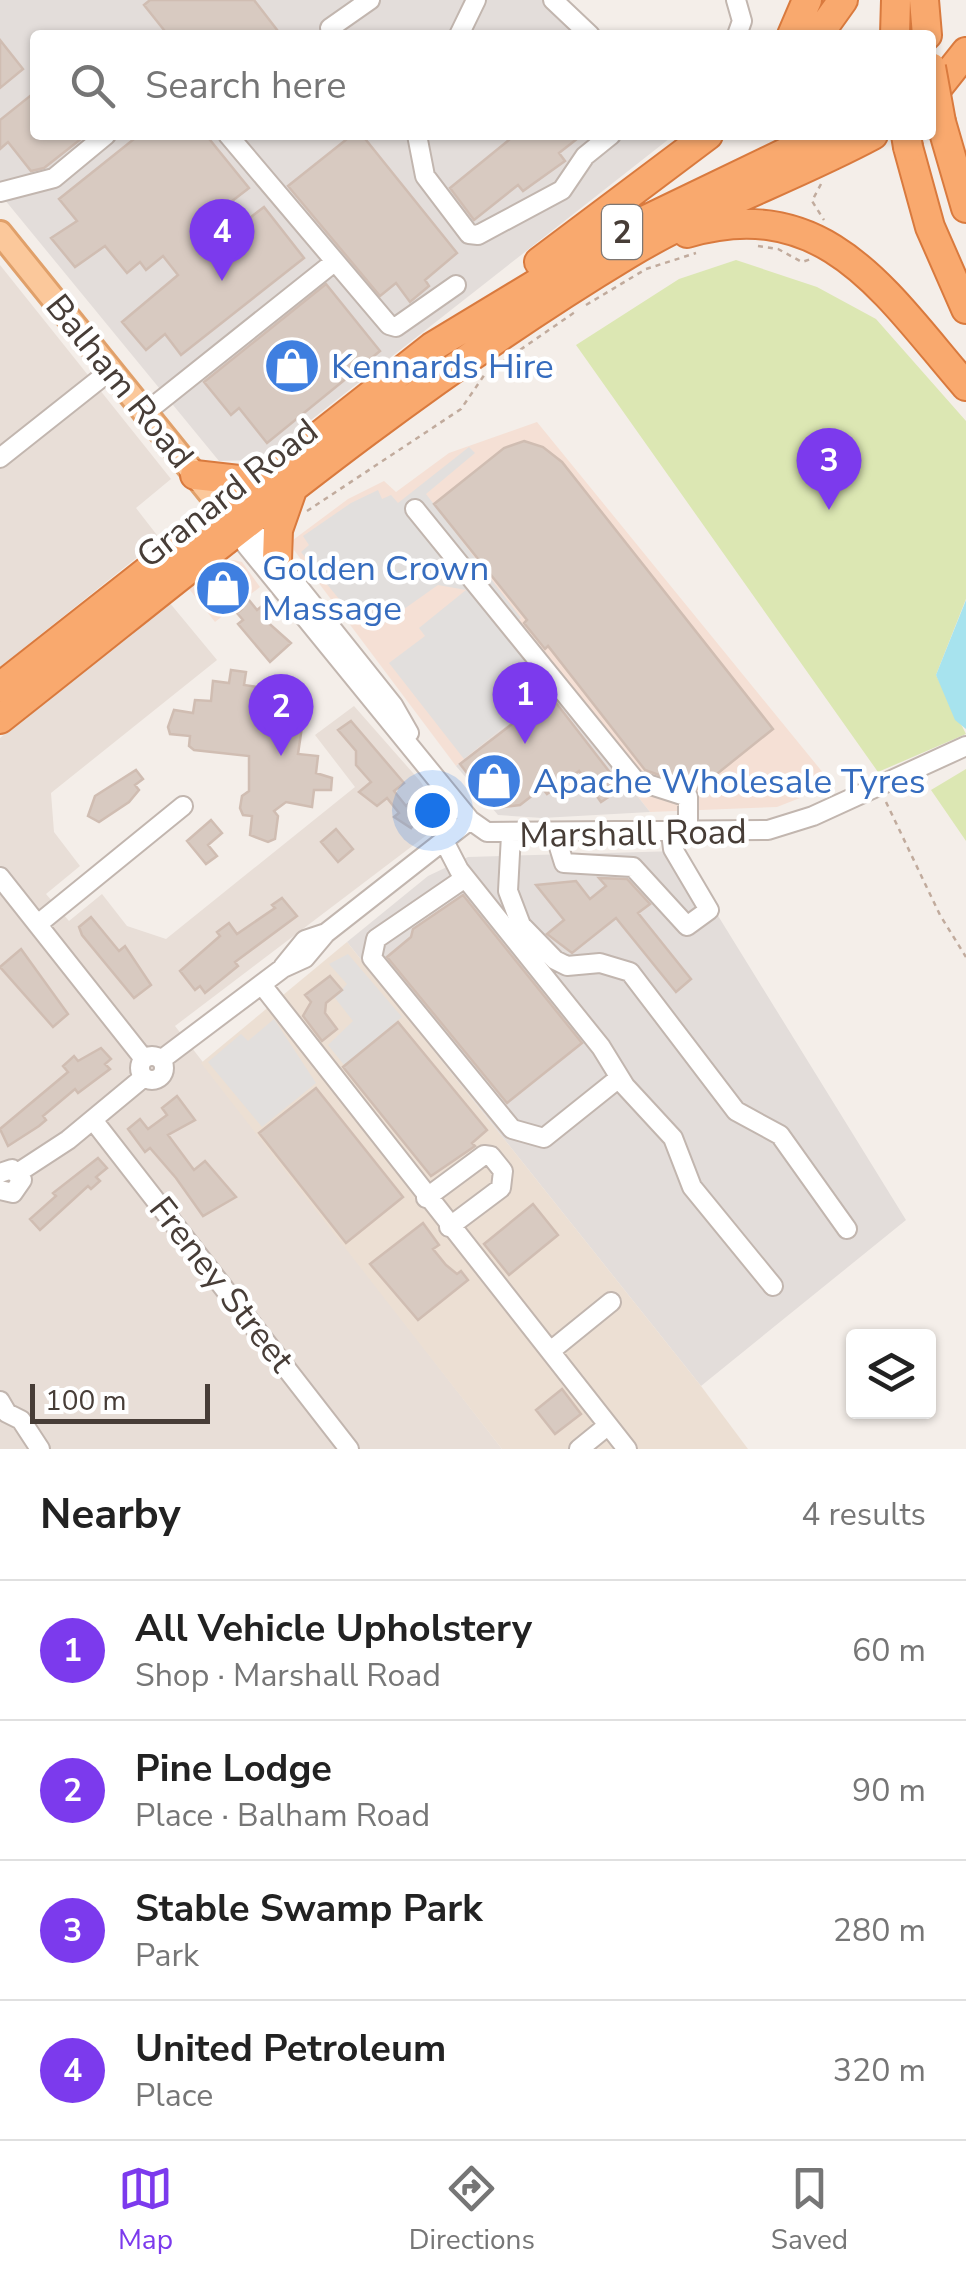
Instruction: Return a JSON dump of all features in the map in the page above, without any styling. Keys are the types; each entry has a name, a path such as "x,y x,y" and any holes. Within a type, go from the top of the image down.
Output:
{"highway":[{"path":"794,30 807,0"},
{"path":"822,30 843,0"},
{"path":"896,0 896,30"},
{"path":"924,0 927,30"},
{"path":"966,52 943,88 966,208"},
{"path":"569,240 690,140"},
{"path":"432,347 701,140"},
{"name":"Granard Road","path":"0,719 231,520 258,482 432,347 627,229 812,140"},
{"name":"Granard Road","path":"0,687 231,520 298,502 452,368 603,269 708,210 862,140"},
{"path":"907,141 930,227 966,309"},
{"path":"603,269 673,238 711,227 754,223 800,232 836,249 870,274 966,386"},
{"path":"195,475 258,482"},
{"path":"277,560 278,530 298,502"}],"main road":[{"name":"Balham Road","path":"0,233 231,520"}],"street":[{"path":"330,28 370,0"},
{"path":"463,30 476,0"},
{"path":"552,0 584,30"},
{"path":"736,0 742,22 740,30"},
{"path":"0,192 54,178 100,140"},
{"path":"232,140 384,321 396,326 456,285"},
{"path":"418,140 425,176 469,234 478,235 562,190 585,156 605,140"},
{"path":"145,412 334,263"},
{"path":"0,458 111,370"},
{"path":"415,509 635,780 688,796 673,849 708,905 708,914 694,924 683,924 642,872 618,863 570,866 560,860 555,834"},
{"name":"Balham Road","path":"231,520 258,536 393,705 425,764"},
{"name":"Balham Road","path":"231,520 252,553 470,820"},
{"name":"Marshall Road","path":"3,1179 94,1120 150,1065 283,968 294,949 326,934 470,820 487,832 512,835 768,830 813,816 966,746"},
{"path":"38,924 183,806"},
{"path":"512,835 508,890 521,925 555,960 567,966 600,963 630,972 736,1110 780,1135 847,1229"},
{"path":"444,840 466,878 600,1047 619,1078 672,1138 692,1187 774,1286"},
{"path":"0,877 150,1065"},
{"path":"466,878 376,939 372,958 512,1130 544,1138 619,1078"},
{"path":"262,984 449,1227 553,1349 606,1427 627,1449"},
{"name":"Freney Street","path":"94,1120 349,1449"},
{"path":"426,1198 484,1155 491,1156 503,1171 501,1188 449,1227"},
{"path":"553,1349 611,1302"},
{"path":"0,1401 7,1413 21,1420 40,1449"},
{"path":"579,1449 606,1427"}],"path":[{"path":"825,228 812,196 828,179"},
{"path":"752,246 778,249 802,262 814,256"},
{"path":"298,502 460,408 484,374 580,308 646,269 702,251"},
{"path":"879,787 940,915 966,957"}],"shaded area":[{"path":"0,0 566,0 599,30 30,30 30,140 668,140 260,460 219,461 0,194"},
{"path":"0,265 171,479 136,508 160,539 0,667"},
{"path":"537,422 833,785 777,807 650,812 552,688 456,766 294,550 293,540 348,499 384,481 396,492 449,453"},
{"path":"469,447 475,453 426,494 521,618 505,632 551,689 464,759 389,663 425,636 419,628 466,590 438,585 380,626 373,616 365,622 343,604 301,552 309,545 303,536 351,503 378,490 382,499 391,495 398,503"},
{"path":"223,561 242,562 260,587 215,622 186,585"},
{"path":"169,602 217,660 51,793 54,832 80,866 46,894 69,921 102,894 127,926 166,939 355,787 315,735 354,706 420,781 439,809 436,828 175,1026 502,1449 0,1449 0,738"},
{"path":"552,688 650,812 542,818 498,815 456,766"},
{"path":"678,851 906,1220 701,1386 347,942 428,876 468,857"},
{"path":"347,942 748,1449 502,1449 201,1063"},
{"path":"348,954 402,1017 344,1065 328,1045 353,1021 335,998 347,984 329,964"},
{"path":"274,1019 316,1083 262,1127 208,1062 241,1034 248,1041"}],"green space":[{"path":"736,260 817,287 876,319 966,421 966,599 936,675 966,734 878,772 576,345 679,279"},
{"path":"966,769 966,841 931,790"}],"water":[{"path":"966,600 966,729 955,720 936,675"}],"building":[{"path":"150,0 254,0 277,30 164,30 144,5"},
{"path":"0,40 23,69 0,88"},
{"path":"30,96 30,140 80,140 44,168 31,171 8,142 0,149 0,120"},
{"path":"133,140 210,140 249,188 223,208 238,227 264,207 304,258 181,355 165,334 146,350 122,322 178,275 163,256 146,270 140,262 127,273 105,246 75,267 51,238 77,221 59,199"},
{"path":"346,140 366,140 457,253 425,280 429,286 410,302 396,283 380,296 288,186"},
{"path":"509,140 576,140 559,153 565,161 523,191 518,185 474,220 450,188"},
{"name":"Kennards Hire","path":"326,284 380,351 267,443 239,408 231,415 204,382"},
{"path":"524,441 543,447 562,462 773,729 698,789 645,770 548,646 545,649 524,623 527,620 434,504 504,448"},
{"path":"234,572 243,583 240,589 257,610 262,606 269,615 264,619 291,643 270,662 238,624 243,620 237,613 242,609 223,590 210,601 202,590 223,573"},
{"path":"231,670 246,672 244,685 258,687 259,710 295,711 303,720 298,754 318,756 316,773 332,778 331,790 314,790 312,807 286,802 274,811 278,816 275,839 268,842 250,835 252,816 243,815 240,808 242,796 249,791 249,756 194,750 189,746 190,736 170,734 168,727 174,710 193,713 195,700 211,701 213,681 229,683"},
{"path":"550,695 622,788 601,802 579,771 547,794 542,788 520,805 494,808 460,764"},
{"path":"351,721 404,783 394,791 406,806 414,799 424,811 411,828 394,817 399,813 387,798 377,806 359,792 371,782 356,765 356,751 338,730"},
{"path":"136,770 143,779 135,785 139,790 129,802 99,822 88,816 95,796"},
{"path":"211,820 222,833 208,845 217,856 206,864 187,841"},
{"path":"336,829 353,849 338,862 321,842"},
{"path":"599,878 627,879 650,904 638,913 691,979 676,992 616,918 572,953 547,934 564,920 536,885 576,881 590,899 606,886"},
{"path":"463,895 582,1043 507,1103 387,957 411,937 413,929"},
{"path":"282,898 297,916 235,962 238,966 205,993 200,986 195,990 180,971 229,923 237,934 275,908 272,905"},
{"path":"91,917 119,951 125,946 151,985 134,998 82,935 79,927"},
{"path":"21,949 68,1014 53,1027 0,967"},
{"path":"330,976 342,990 326,1003 325,1013 337,1029 322,1041 303,1016 311,1002 305,995"},
{"path":"398,1022 487,1130 472,1143 475,1146 431,1176 343,1067"},
{"path":"101,1048 111,1059 105,1064 110,1069 78,1093 75,1089 43,1116 46,1120 39,1126 8,1146 0,1129 68,1072 63,1066 74,1056 78,1061"},
{"path":"316,1088 403,1197 346,1243 259,1133"},
{"path":"177,1096 195,1120 168,1135 194,1170 205,1161 236,1197 203,1216 176,1178 150,1148 145,1152 128,1129 140,1119 148,1129 167,1115 162,1108"},
{"path":"98,1158 107,1168 96,1177 100,1181 91,1189 88,1186 40,1230 30,1219 56,1196 53,1193"},
{"path":"533,1204 558,1235 509,1275 484,1244"},
{"path":"423,1223 439,1245 433,1249 446,1265 457,1274 461,1271 468,1280 418,1320 370,1264"},
{"path":"562,1389 581,1414 555,1434 536,1410"}],"place":[{"name":"United Petroleum","path":"222,281"},
{"name":"Kennards Hire","path":"292,366"},
{"name":"Stable Swamp Park","path":"829,510"},
{"name":"Golden Crown Massage","path":"223,588"},
{"name":"All Vehicle Upholstery","path":"525,744"},
{"name":"Pine Lodge","path":"281,756"},
{"name":"Apache Wholesale Tyres","path":"494,781"}]}
